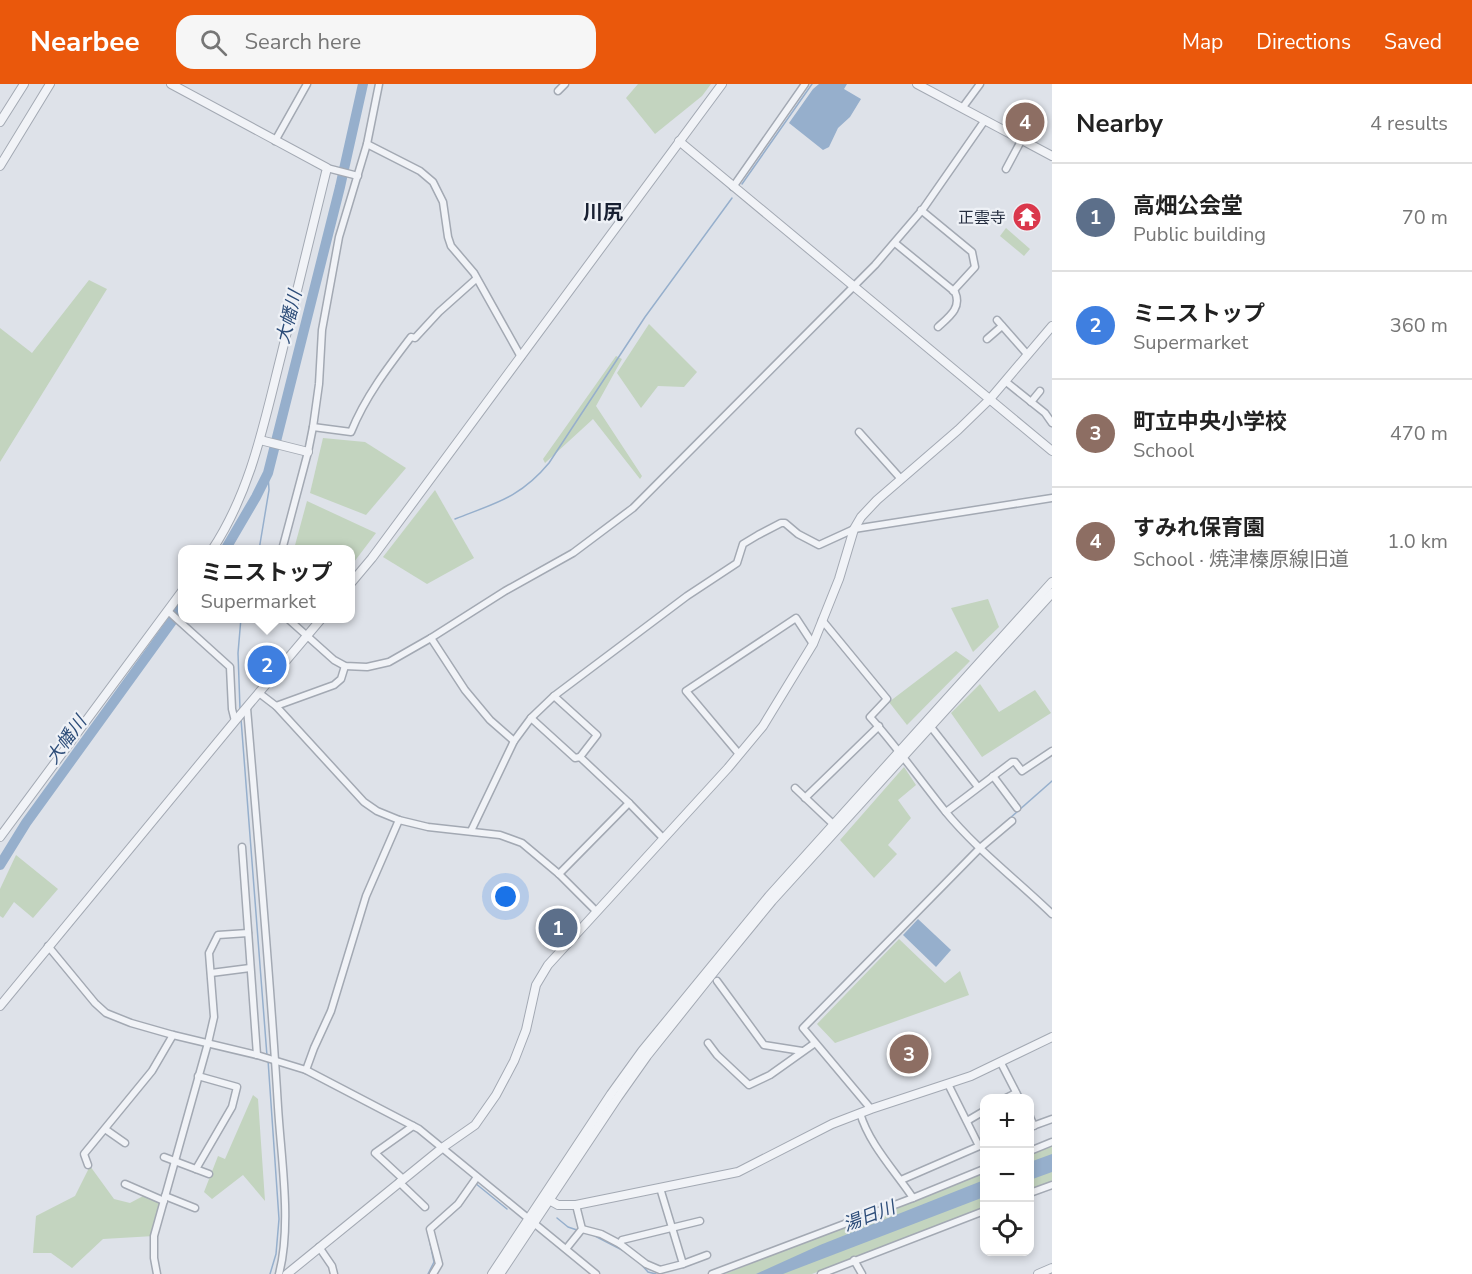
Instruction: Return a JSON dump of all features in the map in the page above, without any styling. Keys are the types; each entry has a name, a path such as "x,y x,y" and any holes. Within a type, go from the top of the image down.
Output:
{"street":[{"path":"0,122 24,84"},
{"path":"0,166 50,84"},
{"path":"171,84 327,168 355,175"},
{"path":"275,141 307,84"},
{"path":"283,545 313,427 327,299 339,237 355,175 366,144 379,84"},
{"path":"558,91 565,84"},
{"path":"355,578 380,548 722,84"},
{"path":"733,187 806,84"},
{"path":"917,84 929,87 1052,156"},
{"path":"963,107 980,84"},
{"path":"293,623 334,660 345,666 367,667 389,662 505,591 573,554 633,508 853,288 895,243 921,210 985,120"},
{"path":"1006,169 1022,139"},
{"path":"679,141 853,288 1052,451"},
{"path":"366,144 420,171 433,182 443,202 448,237 452,246 474,273 521,357"},
{"path":"215,545 240,501 260,440 327,168"},
{"path":"921,210 972,252 975,267 953,291"},
{"path":"895,243 953,291 958,299 956,309 938,327"},
{"path":"313,427 351,432 359,411 384,372 411,337 415,338 439,312 476,279"},
{"path":"997,320 1027,354"},
{"path":"987,339 1002,326"},
{"path":"287,1274 401,1180 475,1125 514,1061 526,1030 536,985 555,956 763,726 813,644 854,530 869,509 990,399 1052,326"},
{"path":"1005,381 1045,413 1052,423"},
{"path":"1031,402 1040,392"},
{"path":"859,432 901,479"},
{"path":"260,440 308,452"},
{"path":"471,831 514,741 531,718 554,696 687,596 737,563 743,544 758,535 780,523 785,523 798,534 819,545 854,530 1052,498"},
{"path":"492,1274 549,1200 624,1088 697,993 772,902 1052,582"},
{"path":"500,1274 611,1095 642,1051 769,896 833,824 902,753 931,727 1052,593"},
{"path":"0,837 178,597"},
{"path":"168,611 178,620"},
{"path":"739,754 686,691 796,618 813,644"},
{"path":"822,620 887,699 870,717 902,753 946,812 980,848 1052,914"},
{"path":"182,623 230,667 232,709 236,719"},
{"path":"0,1006 318,623"},
{"path":"431,638 465,690 490,720 514,741"},
{"path":"276,706 334,685 341,679 345,666"},
{"path":"259,693 276,706 364,802 377,812 428,827 500,835 522,843 559,874 596,911"},
{"path":"531,718 574,758 580,757 597,735 554,696"},
{"path":"245,709 284,1211 284,1255 279,1274"},
{"path":"806,798 879,726"},
{"path":"931,727 978,787"},
{"path":"946,812 1012,762 1015,762 1022,771 1052,751"},
{"path":"580,757 663,838"},
{"path":"993,776 1017,808"},
{"path":"795,788 833,824"},
{"path":"559,874 629,803"},
{"path":"306,1070 331,1011 366,896 399,820"},
{"path":"871,1109 803,1028 980,848 1012,821"},
{"path":"242,847 250,968 259,1056"},
{"path":"157,1274 154,1236 214,1017 209,952 218,935 248,933"},
{"path":"48,946 95,1004 106,1013 173,1035 306,1070 413,1126 596,1274"},
{"path":"211,973 250,968"},
{"path":"717,981 764,1045 802,1051"},
{"path":"88,1165 84,1154 152,1071 173,1035"},
{"path":"549,1200 558,1205 576,1205 738,1172 832,1124 971,1077 1052,1037"},
{"path":"708,1043 717,1055 749,1085 770,1075 816,1043"},
{"path":"1001,1063 1017,1094"},
{"path":"196,1169 232,1107 237,1087 198,1076"},
{"path":"948,1084 980,1142"},
{"path":"860,1113 863,1124 875,1144 913,1198"},
{"path":"967,1121 980,1113"},
{"path":"1034,1126 1052,1119"},
{"path":"413,1126 375,1153 425,1207"},
{"path":"105,1129 125,1143"},
{"path":"1034,1149 1052,1142"},
{"path":"901,1180 980,1146"},
{"path":"164,1157 209,1174"},
{"path":"711,1274 980,1171"},
{"path":"433,1274 439,1264 431,1232 458,1204 477,1177"},
{"path":"125,1184 195,1208"},
{"path":"1034,1191 1052,1185"},
{"path":"660,1188 683,1264"},
{"path":"576,1205 582,1229"},
{"path":"821,1274 980,1213"},
{"path":"620,1244 622,1240 700,1221"},
{"path":"566,1249 582,1229"},
{"path":"582,1229 602,1234 620,1244 646,1264 660,1270 707,1255"},
{"path":"319,1247 332,1266 334,1274"},
{"path":"854,1260 862,1274"},
{"path":"1041,1273 1052,1268"}],"green space":[{"path":"638,84 711,84 702,96 655,134 626,98"},
{"path":"1006,228 1030,249 1024,256 1000,236"},
{"path":"89,280 107,289 0,462 0,328 32,353"},
{"path":"649,324 697,372 684,387 658,386 641,408 617,373"},
{"path":"616,356 622,359 596,406 642,476 640,479 593,419 545,463 543,459"},
{"path":"323,438 365,442 406,468 366,515 310,493"},
{"path":"435,490 474,558 427,584 383,557"},
{"path":"307,501 376,533 355,561 355,545 295,545"},
{"path":"988,599 999,627 973,652 951,608"},
{"path":"956,651 970,661 907,725 889,702"},
{"path":"980,684 999,712 1035,690 1051,713 982,757 951,713"},
{"path":"904,767 916,785 898,800 911,818 888,845 897,854 874,878 840,840"},
{"path":"16,855 58,889 33,918 14,902 3,918 0,916 0,889"},
{"path":"899,939 945,983 960,971 969,995 835,1043 817,1024"},
{"path":"253,1095 258,1099 265,1201 243,1175 212,1199 204,1192 218,1156 225,1159"},
{"path":"1052,1142 1052,1181 1034,1188 1034,1149"},
{"path":"90,1166 114,1199 130,1203 145,1195 161,1200 154,1236 103,1239 72,1268 51,1253 33,1253 36,1216 75,1196"},
{"path":"980,1172 980,1209 812,1274 725,1274"}],"water":[{"path":"819,84 847,84 844,89 861,99 850,117 838,128 829,147 823,150 789,123"},
{"path":"918,919 951,950 936,967 903,935"},
{"path":"1052,1154 1052,1172 1034,1179 1034,1161"},
{"path":"980,1182 980,1199 783,1274 756,1274 820,1245"}],"waterway":[{"name":"大幡川","path":"228,545 268,473 340,187 363,84"},
{"path":"742,184 812,84"},
{"path":"455,519 517,492 549,463 645,317 732,198"},
{"path":"260,545 269,490 268,473"},
{"name":"大幡川","path":"0,865 26,823 178,613"},
{"path":"240,709 238,653 241,623"},
{"path":"241,719 267,1056"},
{"path":"1001,826 1052,781"},
{"path":"803,1023 967,857"},
{"path":"268,1060 279,1219 276,1254 270,1274"},
{"path":"475,1183 507,1209"},
{"path":"557,1218 568,1227 577,1230"},
{"path":"593,1235 626,1252"},
{"path":"428,1274 434,1262 429,1238"},
{"path":"639,1262 648,1272 656,1274"}],"place":[{"name":"すみれ保育園","path":"1025,122"},
{"name":"正雲寺","path":"1027,217"},
{"name":"ミニストップ","path":"267,665"},
{"name":"高畑公会堂","path":"558,928"},
{"name":"町立中央小学校","path":"909,1054"}],"district":[{"name":"川尻","path":"603,212"}],"water label":[{"name":"湯日川","path":"869,1216"}]}
